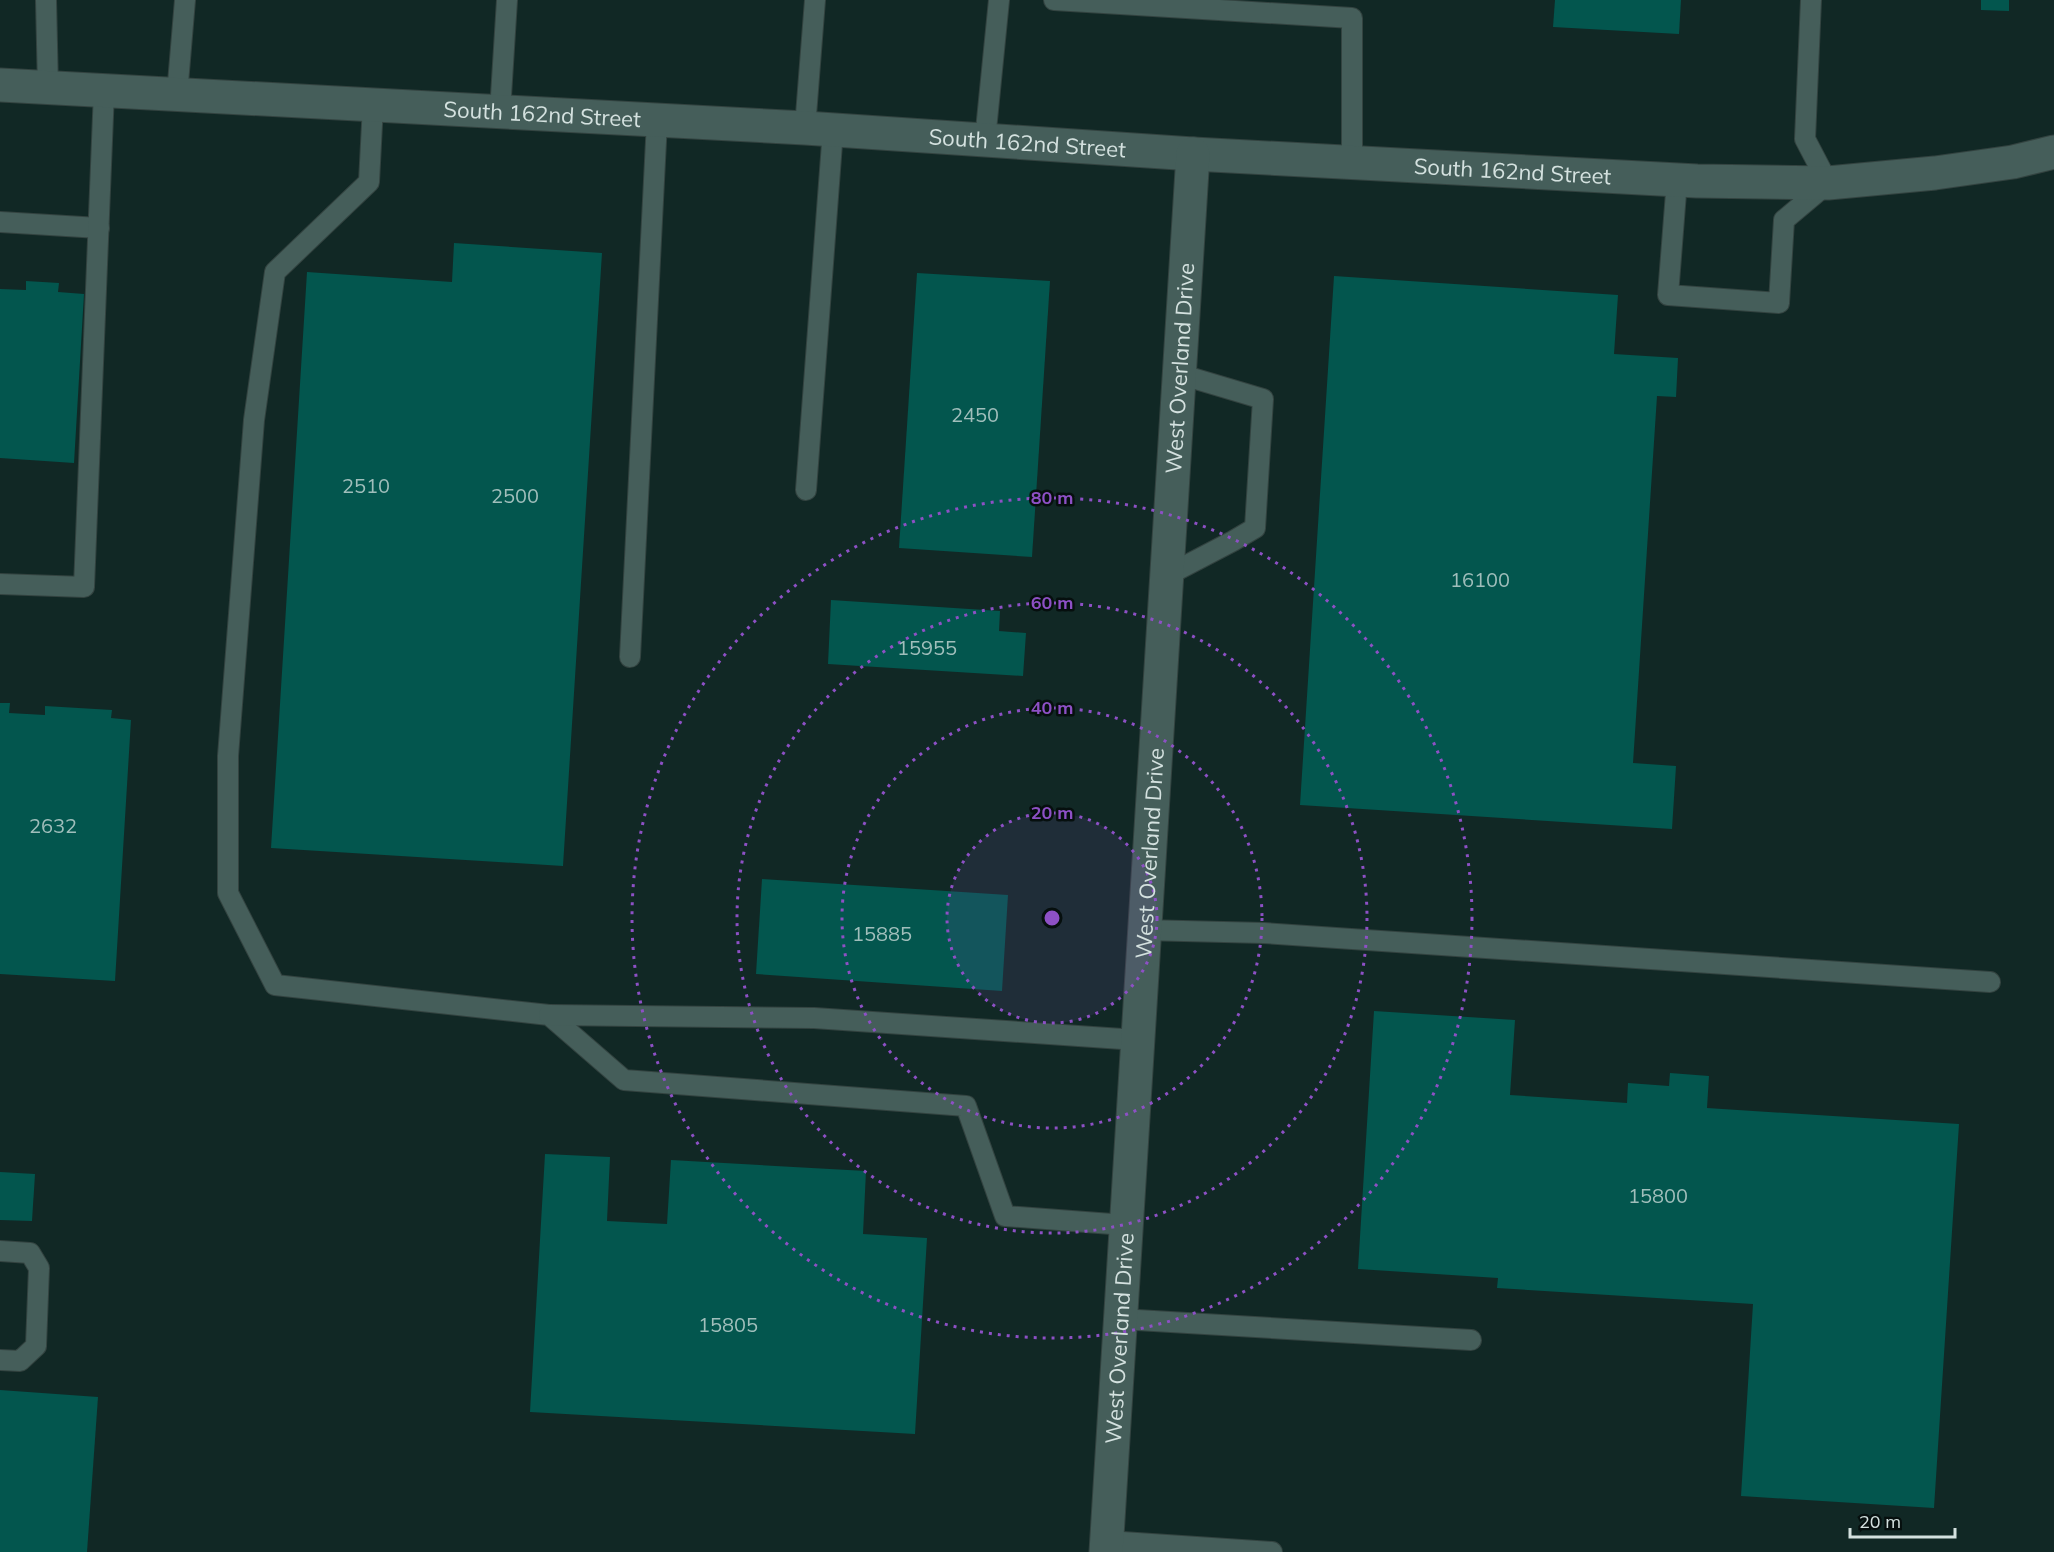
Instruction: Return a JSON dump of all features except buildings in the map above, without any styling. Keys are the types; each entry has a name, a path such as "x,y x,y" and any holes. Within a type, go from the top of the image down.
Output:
{"street":[{"name":"South 162nd Street","path":"0,85 819,129 1193,154 1677,180 1828,183 1935,174 2013,162 2054,152"},
{"name":"West Overland Drive","path":"1107,1546 1143,930 1193,154"}],"lane":[{"path":"46,0 48,88"},
{"path":"177,94 185,0"},
{"path":"500,112 507,0"},
{"path":"806,490 819,129 815,0"},
{"path":"985,140 999,0"},
{"path":"1054,0 1352,18 1352,162"},
{"path":"1677,180 1668,295 1779,303 1784,220 1828,183 1805,139 1811,0"},
{"path":"0,584 84,587 104,91"},
{"path":"373,105 369,182 275,272 254,420 228,756 228,893 275,985 549,1015 814,1018 1137,1040"},
{"path":"630,657 657,121"},
{"path":"0,222 99,228"},
{"path":"1166,576 1255,528 1263,399 1179,374"},
{"path":"1143,930 1264,933 1990,982"},
{"path":"549,1015 624,1080 966,1106 1005,1216 1125,1225"},
{"path":"0,1251 30,1254 39,1268 36,1346 20,1361 0,1360"},
{"path":"1120,1319 1471,1340"},
{"path":"1107,1546 1272,1552"}]}
